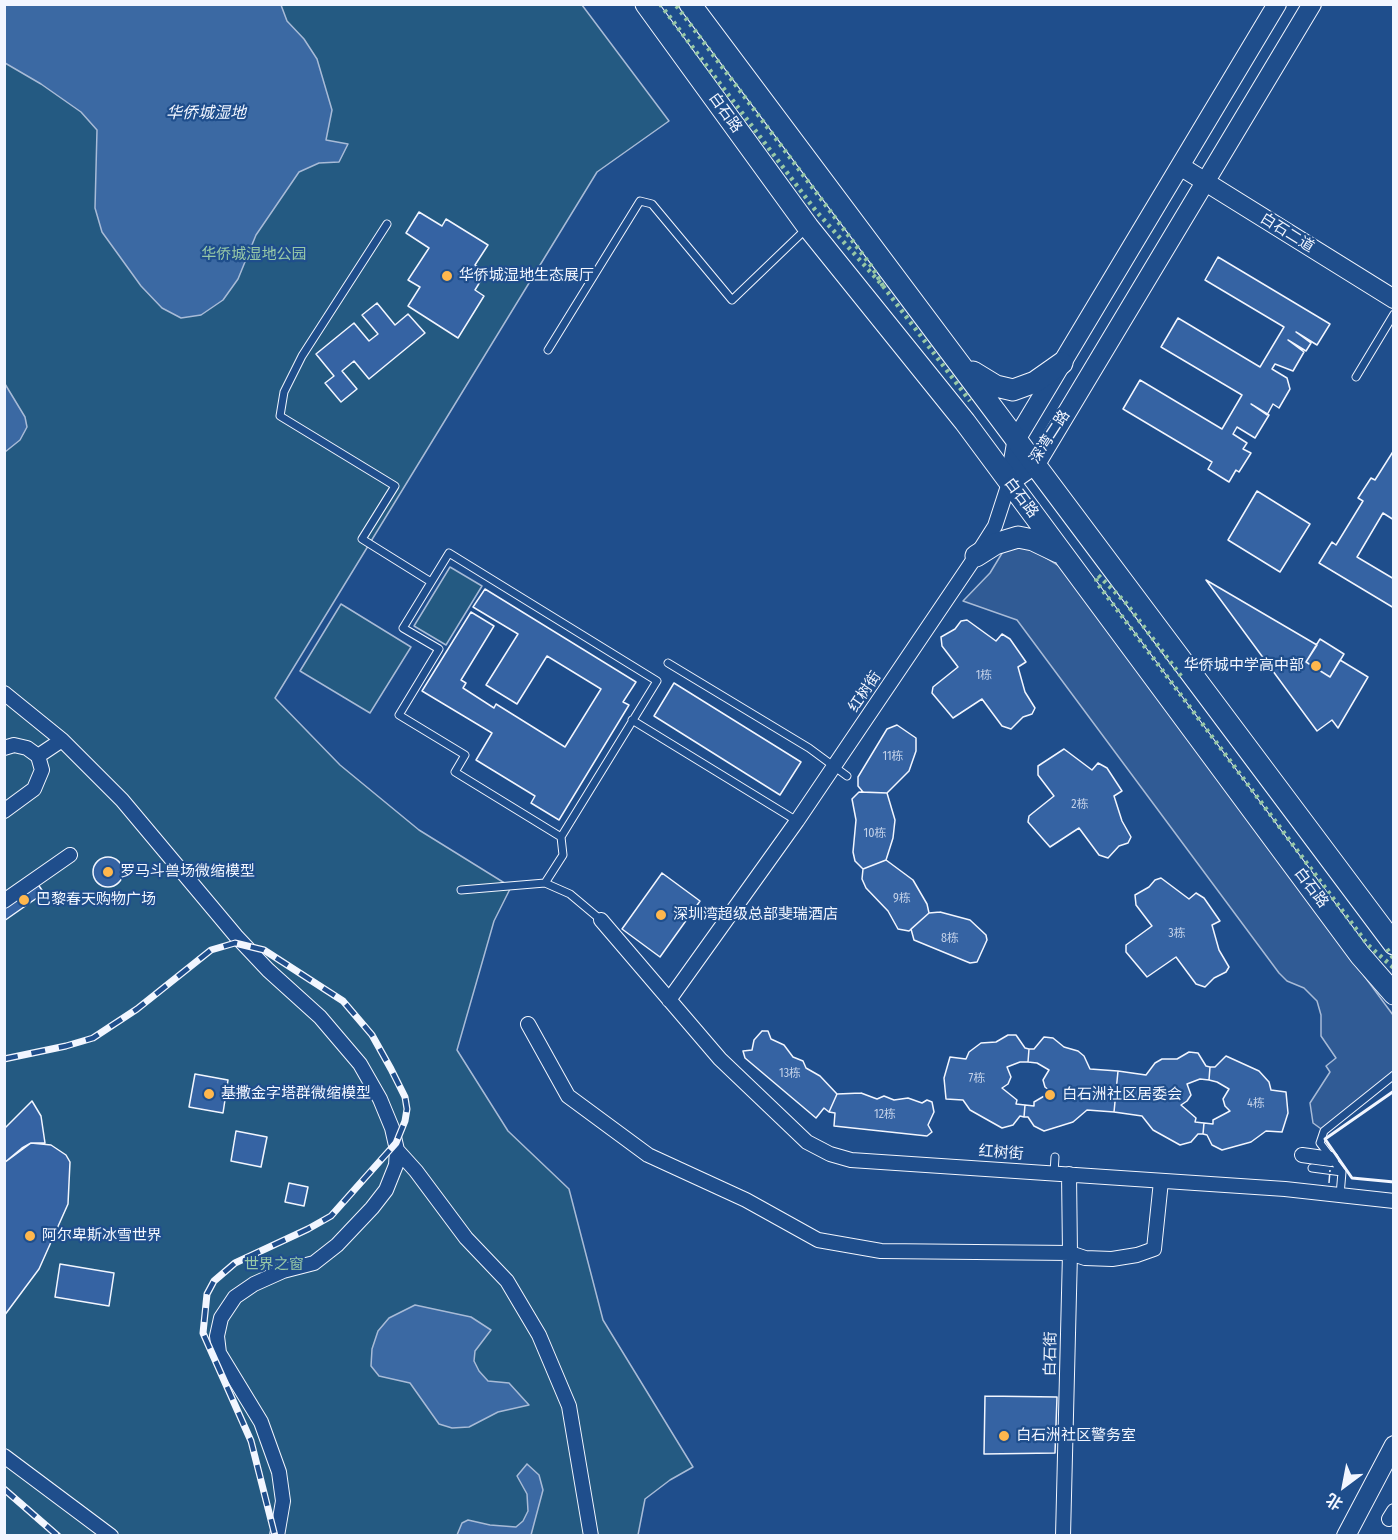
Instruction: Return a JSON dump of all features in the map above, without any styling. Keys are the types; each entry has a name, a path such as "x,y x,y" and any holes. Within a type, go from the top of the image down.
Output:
{"main road":[{"name":"白石路","path":"646,4 808,227 965,422 1360,955 1394,994"},
{"path":"690,4 1394,944"},
{"path":"959,361 996,386 1013,390 1035,382 1062,363"},
{"path":"976,556 994,544 1018,537 1047,546 1062,554"}],"street":[{"name":"深湾二路","path":"1009,483 1017,438 1277,4"},
{"name":"深湾二路","path":"1009,483 1036,464 1312,4"},
{"name":"白石二道","path":"1180,166 1394,299"},
{"name":"红树街","path":"669,1000 797,821 976,556 994,526 1009,483"},
{"path":"4,693 62,740 146,826 236,936 268,970 320,1017 360,1064 380,1099 392,1128 397,1150 396,1165 386,1190 337,1245 314,1263 284,1271 254,1284 235,1297 221,1318 217,1336 219,1353 261,1422 279,1472 283,1501 277,1536"},
{"path":"38,756 62,740"},
{"path":"4,748 20,745 38,756 42,770 39,783 4,811"},
{"path":"4,901 70,855"},
{"name":"红树街","path":"601,920 720,1059 807,1143 830,1154 851,1160 1161,1181 1394,1201"},
{"path":"528,1024 568,1096 576,1103 648,1155 746,1200 818,1240 880,1251 1070,1253 1085,1258 1112,1259 1137,1255 1154,1248 1161,1181"},
{"path":"397,1150 416,1171 466,1238 507,1281 539,1335 569,1406 591,1536"},
{"path":"1302,1155 1331,1159"},
{"name":"白石街","path":"1062,1174 1070,1253 1063,1536"},
{"path":"1346,1536 1394,1445"},
{"path":"4,1456 111,1536"}],"lane":[{"path":"548,350 640,201 652,204 732,300 808,227"},
{"path":"387,224 302,356 284,392 280,416 395,486 362,539 431,582"},
{"path":"1356,377 1394,314"},
{"path":"545,883 563,855 561,837 657,681 449,553 403,627 439,650 399,714 465,755 455,772 561,837"},
{"path":"668,663 835,765 848,776"},
{"path":"632,720 797,821"},
{"path":"461,890 545,883 570,894 601,920"},
{"path":"1340,1195 1342,1172 1320,1143 1324,1131 1394,1075"},
{"path":"1055,1156 1062,1174"},
{"path":"1312,1168 1342,1172"}],"green space":[{"name":"世界之窗","path":"5,5 582,5 669,121 597,172 275,698 340,765 419,830 511,887 494,921 457,1050 508,1131 569,1189 603,1320 693,1467 670,1480 645,1499 638,1535 5,1536"},
{"path":"450,567 482,586 446,645 414,626"},
{"path":"341,604 411,647 370,713 300,671"}],"shaded area":[{"path":"1018,546 1037,552 1064,569 1393,1015 1393,1075 1324,1131 1313,1123 1310,1103 1330,1072 1326,1066 1336,1058 1321,1036 1321,1015 1317,1001 1304,988 1287,981 1279,973 1017,620 963,601 990,573 1004,550"}],"water":[{"name":"华侨城湿地","path":"5,4 281,5 287,21 304,39 317,59 332,110 326,140 348,144 339,162 319,163 299,172 256,235 238,279 223,300 201,315 181,318 162,308 141,286 102,232 95,208 97,130 81,112 41,84 5,63"},
{"path":"5,384 25,417 27,427 20,440 5,452"},
{"path":"415,1305 471,1317 491,1330 475,1351 474,1361 479,1371 488,1381 509,1383 529,1405 498,1412 469,1427 452,1428 439,1424 410,1383 379,1376 371,1366 372,1349 378,1331 389,1318"},
{"path":"527,1464 539,1475 543,1490 531,1535 457,1535 462,1523 468,1520 516,1527 523,1521 528,1511 527,1494 517,1476"}],"building":[{"name":"华侨城湿地生态展厅","path":"419,212 442,226 446,219 488,245 475,265 486,272 475,290 484,296 458,338 408,306 420,287 408,280 429,248 406,233"},
{"path":"1218,257 1330,324 1317,345 1296,332 1311,343 1306,351 1288,340 1304,352 1293,371 1275,364 1272,369 1287,378 1290,389 1279,408 1273,404 1255,438 1237,427 1233,434 1247,443 1243,449 1251,453 1239,472 1236,470 1229,482 1208,469 1212,462 1123,409 1140,380 1222,429 1242,395 1161,347 1178,318 1260,367 1284,327 1205,280"},
{"path":"377,303 395,325 408,314 425,333 369,379 354,361 342,371 357,389 341,402 325,383 334,376 316,354 354,323 369,341 378,334 362,315"},
{"path":"1394,450 1394,520 1383,513 1357,557 1394,579 1394,608 1319,563 1332,542 1336,545 1363,501 1358,498 1371,478 1375,480"},
{"path":"1257,491 1310,524 1280,572 1228,540"},
{"path":"1206,580 1317,645 1306,662 1330,677 1340,660 1368,677 1338,728 1332,720 1317,731"},
{"path":"485,589 636,682 623,702 629,705 559,820 531,803 535,796 476,760 492,733 422,691 471,612 494,626 461,680 466,683 463,688 494,708 496,704 565,747 601,689 547,656 517,704 486,685 518,634 473,607"},
{"path":"967,620 996,641 1002,634 1010,639 1026,662 1018,667 1025,692 1035,708 1032,714 1023,717 1011,729 1002,726 982,699 953,718 932,693 933,687 958,667 942,646 941,637 955,629 961,621"},
{"path":"1320,639 1344,654 1330,677 1306,662"},
{"path":"674,683 801,762 780,795 654,716"},
{"path":"897,725 916,738 916,751 909,771 887,793 863,792 858,786 858,777 887,729"},
{"path":"1064,749 1092,770 1098,763 1107,768 1122,791 1114,796 1122,821 1131,837 1128,843 1119,846 1108,858 1099,855 1079,828 1050,847 1028,822 1029,816 1054,796 1038,775 1038,766"},
{"path":"859,792 887,793 895,820 893,838 886,860 863,869 855,861 853,852 856,820 852,799"},
{"name":"罗马斗兽场微缩模型","path":"108,857 119,861 123,872 119,883 108,887 97,883 93,872 97,861"},
{"path":"886,860 913,880 927,904 929,913 909,931 898,929 888,911 866,888 862,879 863,869"},
{"name":"深圳湾超级总部斐瑞酒店","path":"662,873 700,901 660,957 622,929"},
{"path":"1161,878 1189,899 1196,893 1204,898 1220,921 1212,925 1219,950 1229,967 1226,972 1214,978 1205,987 1196,984 1176,957 1147,977 1126,952 1126,945 1152,926 1136,905 1135,895"},
{"name":"巴黎春天购物广场","path":"37,883 44,893 4,921 4,906"},
{"path":"940,912 970,920 986,935 987,940 977,962 970,963 914,940 911,929 929,913"},
{"path":"762,1031 768,1031 771,1039 784,1045 793,1057 803,1061 806,1068 820,1076 837,1094 829,1112 824,1108 816,1118 745,1058 743,1051 752,1050 754,1040"},
{"path":"1008,1035 1016,1035 1025,1048 1029,1049 1028,1062 1020,1062 1007,1067 1011,1077 1008,1084 1002,1088 1017,1100 1016,1104 1025,1105 1024,1117 1020,1116 1013,1125 1002,1128 970,1110 963,1100 946,1099 944,1078 950,1057 966,1059 969,1052 981,1043 996,1042"},
{"path":"1044,1037 1053,1038 1064,1047 1078,1051 1084,1056 1090,1069 1118,1071 1114,1112 1087,1110 1073,1122 1044,1131 1034,1126 1028,1117 1024,1117 1025,1105 1034,1106 1034,1102 1051,1092 1045,1087 1043,1080 1049,1070 1037,1063 1028,1062 1029,1049 1034,1049"},
{"path":"1189,1052 1198,1053 1206,1066 1210,1067 1209,1080 1200,1079 1187,1084 1191,1095 1181,1105 1196,1118 1195,1122 1204,1123 1203,1134 1198,1134 1191,1142 1180,1145 1153,1130 1142,1116 1114,1112 1118,1071 1146,1075 1155,1063 1162,1059 1177,1059"},
{"path":"1226,1056 1259,1071 1269,1082 1271,1090 1286,1092 1288,1113 1282,1132 1266,1131 1251,1142 1222,1150 1212,1145 1207,1135 1203,1134 1204,1123 1213,1124 1213,1120 1230,1111 1223,1099 1229,1089 1209,1080 1210,1067 1215,1067"},
{"name":"基撒金字塔群微缩模型","path":"195,1074 228,1080 223,1113 189,1107"},
{"path":"861,1093 877,1099 884,1096 894,1100 908,1098 922,1103 927,1100 932,1102 934,1112 928,1125 932,1132 927,1136 834,1126 835,1113 829,1112 837,1094"},
{"path":"32,1101 41,1116 45,1143 31,1143 4,1163 4,1129"},
{"name":"基撒金字塔群微缩模型","path":"236,1131 267,1137 261,1167 231,1161"},
{"name":"阿尔卑斯冰雪世界","path":"31,1143 51,1145 66,1155 70,1162 68,1204 39,1269 4,1316 4,1163"},
{"path":"289,1183 308,1187 304,1206 285,1202"},
{"path":"60,1264 114,1273 109,1306 55,1297"},
{"path":"985,1396 1057,1397 1055,1453 984,1454"}],"railway":[{"path":"4,1059 93,1038 137,1009 211,950 235,943 264,950 343,1001 372,1035 405,1097 407,1109 405,1121 396,1143 331,1216 235,1263 214,1281 207,1294 203,1333 251,1441 275,1536"},
{"path":"4,1489 58,1536"}],"hedge":[{"path":"660,4 816,211 883,286 872,267 675,4"},
{"path":"883,286 970,401"},
{"path":"1181,676 1126,603 1098,575 1097,583 1368,945 1394,968"},
{"path":"1387,949 1394,959"}],"fence":[{"path":"1329,1183 1330,1170"}],"wall":[{"path":"1394,1091 1325,1139 1352,1178 1394,1182"}],"place":[{"name":"华侨城湿地生态展厅","path":"447,276"},
{"name":"华侨城中学高中部","path":"1316,666"},
{"name":"罗马斗兽场微缩模型","path":"108,872"},
{"name":"巴黎春天购物广场","path":"24,900"},
{"name":"深圳湾超级总部斐瑞酒店","path":"661,915"},
{"name":"基撒金字塔群微缩模型","path":"209,1094"},
{"name":"白石洲社区居委会","path":"1050,1095"},
{"name":"阿尔卑斯冰雪世界","path":"30,1236"},
{"name":"白石洲社区警务室","path":"1004,1436"}],"park label":[{"name":"华侨城湿地公园","path":"254,255"}]}
